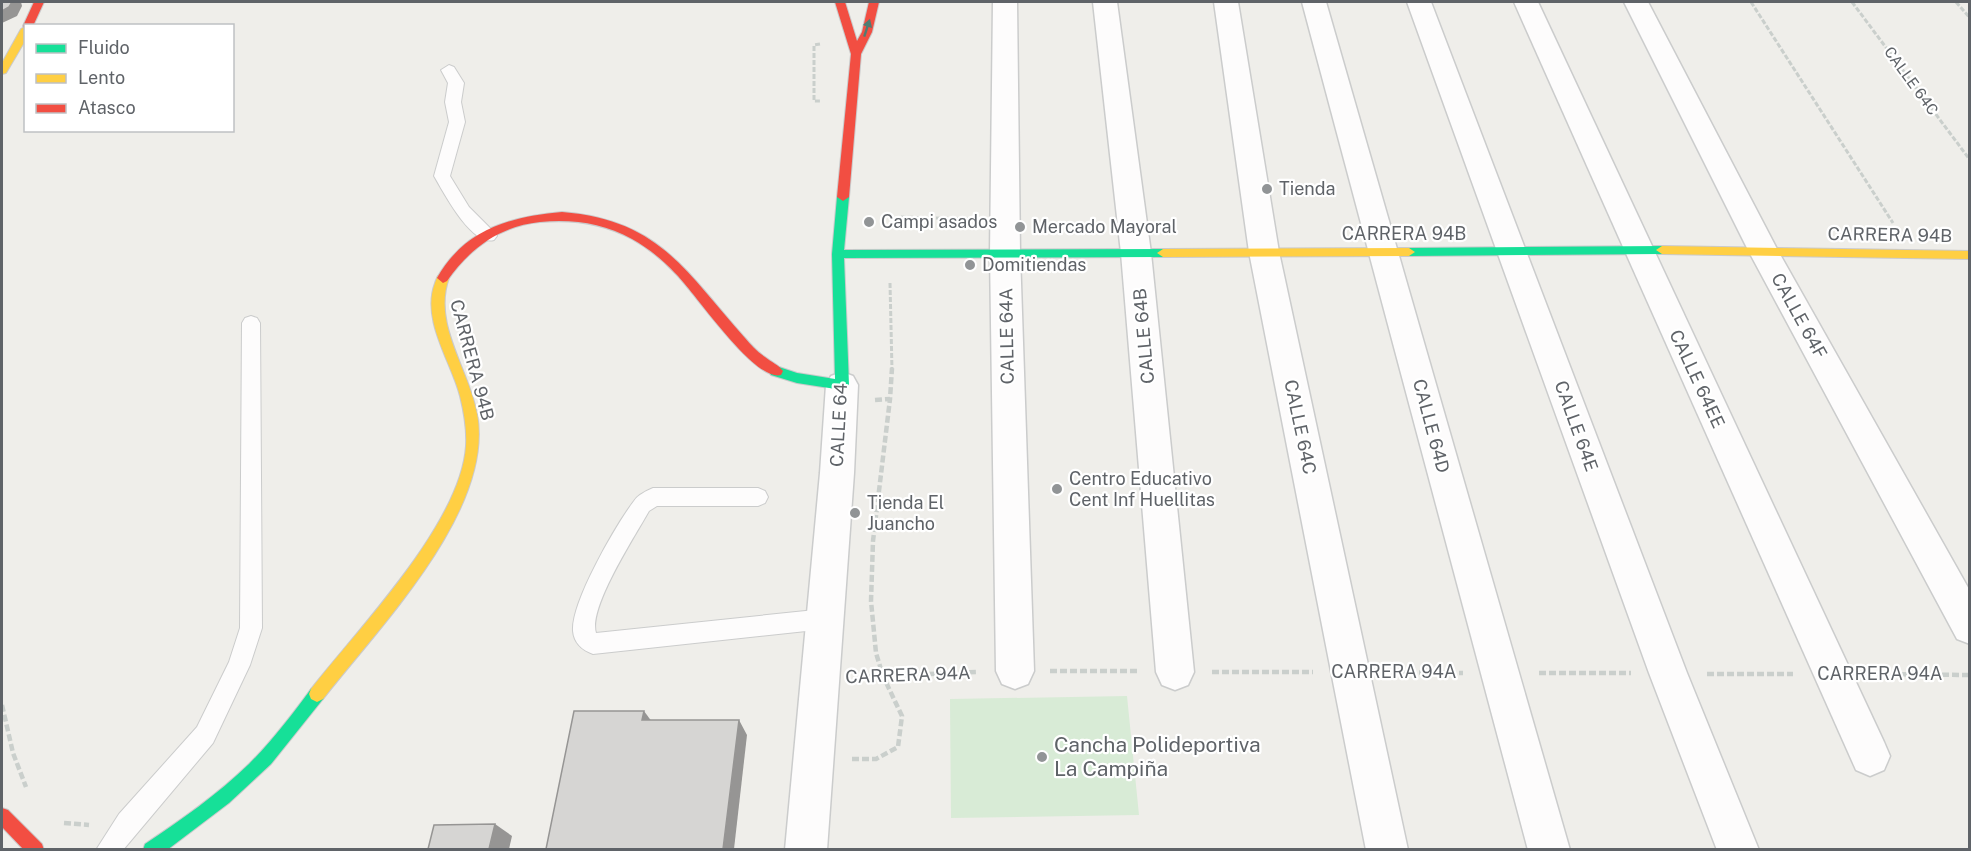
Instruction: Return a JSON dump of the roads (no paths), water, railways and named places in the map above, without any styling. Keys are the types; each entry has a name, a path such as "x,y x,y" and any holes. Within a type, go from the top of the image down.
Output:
{"street":[{"path":"29,24 39,2"},
{"name":"CALLE 64","path":"806,849 841,393 838,254 856,54 840,2"},
{"path":"856,54 867,32 874,2"},
{"name":"CALLE 64A","path":"1005,2 1005,253 1015,671"},
{"name":"CALLE 64B","path":"1105,2 1136,253 1175,672"},
{"name":"CALLE 64C","path":"1226,2 1264,252 1387,849"},
{"name":"CALLE 64D","path":"1314,2 1549,849"},
{"name":"CALLE 64E","path":"1419,2 1668,673 1738,849"},
{"name":"CALLE 64EE","path":"1526,2 1870,756"},
{"name":"CALLE 64F","path":"1636,2 1762,250 1970,627"},
{"path":"2,71 24,32"},
{"name":"CARRERA 94B","path":"151,849 188,826 247,777 279,742 405,581 452,512 469,474 473,433 465,387 450,349 436,297 441,281 467,248 513,224 559,215 591,217 625,226 679,270 732,332 764,364 776,371 841,393"},
{"name":"CARRERA 94B","path":"838,254 1762,250 1970,255"},
{"path":"2,816 36,849"}],"lane":[{"path":"449,70 456,83 453,102 457,122 442,176 463,211 488,236"},
{"path":"108,849 205,735 239,666 251,628 251,323"},
{"path":"758,497 654,497 642,505 595,587 583,631 586,639 593,644 825,619"}],"place":[{"name":"Tienda","path":"1267,189"},
{"name":"Campi asados","path":"869,222"},
{"name":"Mercado Mayoral","path":"1020,227"},
{"name":"Domitiendas","path":"970,265"},
{"name":"Centro Educativo Cent Inf Huellitas","path":"1057,489"},
{"name":"Tienda El Juancho","path":"855,513"},
{"name":"Cancha Polideportiva La Campiña","path":"1042,757"}]}
